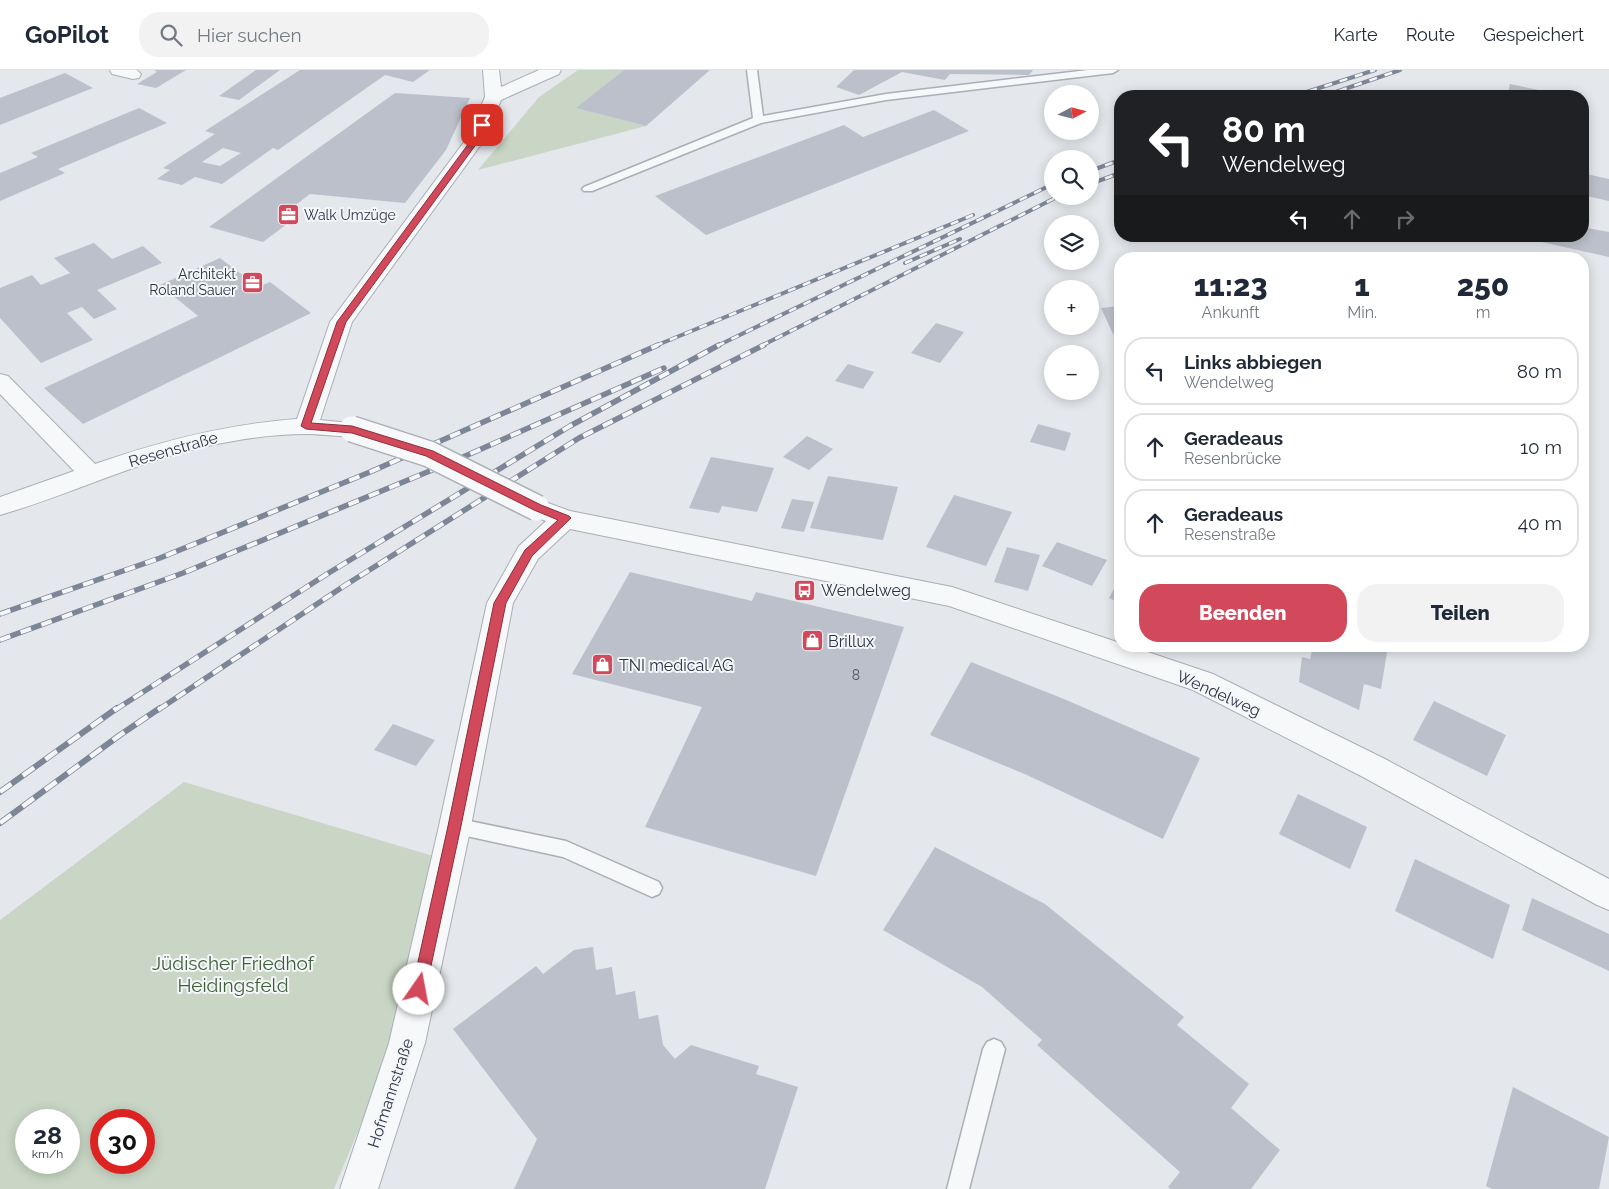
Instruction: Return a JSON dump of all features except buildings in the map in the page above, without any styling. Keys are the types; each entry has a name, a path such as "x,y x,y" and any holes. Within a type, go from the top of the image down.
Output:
{"street":[{"path":"306,426 341,322 476,139 494,98 491,70"},
{"path":"494,98 553,70"},
{"path":"0,381 90,473"},
{"name":"Resenstraße","path":"0,506 90,473 155,452 229,433 306,426 352,429 430,454 537,508"},
{"name":"Wendelweg","path":"537,508 565,518 952,597 1114,652"},
{"name":"Hofmannstraße","path":"359,1189 407,1044 455,826 500,603 528,553 565,518"},
{"name":"Wendelweg","path":"1114,652 1203,682 1374,768 1609,895"}],"lane":[{"path":"752,70 758,120"},
{"path":"588,189 758,120 886,97 1113,70"},
{"path":"455,826 566,849 652,888"},
{"path":"958,1189 994,1049"}],"green space":[{"path":"578,70 624,70 577,108 646,126 478,170 539,97"},
{"name":"Jüdischer Friedhof Heidingsfeld","path":"184,782 440,858 394,1044 334,1189 0,1189 0,920"}],"railway":[{"path":"1313,90 1375,70"},
{"path":"1342,90 1400,70"},
{"path":"1099,168 1114,162"},
{"path":"1099,181 1114,175"},
{"path":"718,345 1044,188"},
{"path":"761,346 1044,204"},
{"path":"655,346 973,215"},
{"path":"905,263 960,239"},
{"path":"0,614 160,558 370,472 658,345"},
{"path":"115,710 327,574 570,426 718,345"},
{"path":"158,710 344,586 579,438 764,345"},
{"path":"0,640 183,573 454,461 664,368"},
{"path":"0,792 117,708"},
{"path":"0,823 160,708"}],"place":[{"name":"Walk Umzüge","path":"288,215"},
{"name":"Architekt Roland Sauer","path":"252,282"},
{"name":"Wendelweg","path":"805,590"},
{"name":"Brillux","path":"812,641"},
{"name":"TNI medical AG","path":"603,665"}],"route":[{"path":"419,989 455,826 500,603 528,553 565,518 537,508 430,454 352,429 306,426 341,322 476,139 482,125"}]}
